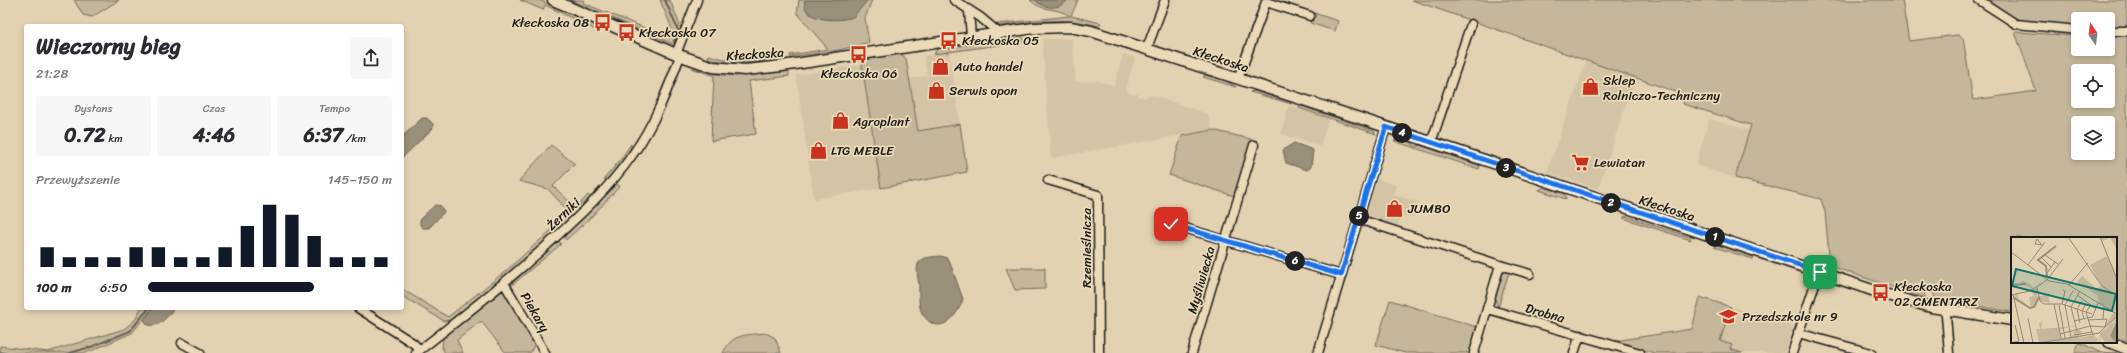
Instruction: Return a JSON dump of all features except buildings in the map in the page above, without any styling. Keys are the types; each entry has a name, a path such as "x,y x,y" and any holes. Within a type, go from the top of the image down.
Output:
{"main road":[{"name":"Kłeckoska","path":"553,0 678,55 713,67 745,70 1034,28 1070,27 1097,33 1146,48 1881,293 1931,307 2011,320"},
{"path":"2112,343 2127,349"}],"street":[{"name":"Żerniki","path":"418,352 504,283 591,205 633,155 649,128 678,55 697,0"},
{"path":"954,0 999,33"},
{"path":"1146,48 1165,0"},
{"path":"1979,0 2016,24 2071,29"},
{"path":"1238,79 1266,2 1310,16"},
{"path":"969,11 971,37"},
{"path":"1431,143 1471,24"},
{"path":"2115,31 2127,30"},
{"path":"1318,353 1386,127"},
{"name":"Myśliwiecka","path":"1192,353 1254,145"},
{"name":"Rzemieślnicza","path":"1048,180 1098,195 1099,353"},
{"path":"1358,219 1530,274"},
{"path":"1171,224 1341,275"},
{"path":"1474,353 1500,265"},
{"path":"1792,353 1820,272"},
{"name":"Piekary","path":"504,283 545,353"},
{"name":"Drobna","path":"1488,309 1640,353"},
{"path":"361,310 413,343 418,352"},
{"path":"1946,315 1949,353"},
{"path":"1798,333 1871,353"},
{"path":"1574,353 1580,336"},
{"path":"182,343 200,353"}],"shaded area":[{"path":"74,0 119,0 92,17 83,15"},
{"path":"520,0 539,0 599,26 598,31 545,5 543,10"},
{"path":"570,0 584,0 583,3 667,37 671,26 660,0 670,0 681,28 675,45"},
{"path":"799,0 872,0 865,18 869,42 839,50 790,57 790,55 828,49 797,13"},
{"path":"805,0 868,0 853,17 831,20 822,19 809,13 805,7"},
{"path":"1030,0 1078,0 1071,16 1101,23 1099,26 1086,23 1062,21 1037,21 999,26 997,24 1070,16 1059,11 1040,7"},
{"path":"1035,0 1068,0 1056,7 1047,7"},
{"path":"1412,0 1902,0 1909,41 1958,35 1963,38 1973,100 2036,91 2015,32 2071,36 2071,56 2115,56 2115,36 2127,36 2127,341 2117,338 2117,237 2011,237 2011,312 1935,299 1932,287 1924,288 1925,298 1830,266 1825,212 1821,199 1735,178 1751,125 1683,104 1685,95"},
{"path":"1986,0 2127,0 2127,28 2115,28 2115,12 2071,12 2071,27 2014,20"},
{"path":"1314,13 1338,21 1335,31 1310,23"},
{"path":"1023,38 1028,41 934,54 937,49 949,45 950,49 956,48 956,44 976,44"},
{"path":"1042,39 1072,39 1076,82 1099,81 1114,86 1123,54 1135,58 1126,89 1130,94 1138,94 1138,96 1146,98 1148,94 1208,114 1212,130 1051,158"},
{"path":"949,52 960,124 918,131 909,79 927,76 924,56"},
{"path":"901,53 906,59 918,131 960,124 967,172 881,188 862,65 863,60"},
{"path":"709,55 731,60 768,58 769,60 745,63 730,62 708,58"},
{"path":"1586,61 1635,77 1598,189 1547,172"},
{"path":"862,65 881,188 814,199 796,75"},
{"path":"692,68 715,74 734,76 789,71 789,76 749,81 756,134 711,141 714,76"},
{"path":"1205,75 1225,80 1236,87 1203,77"},
{"path":"1254,91 1290,102 1292,104 1250,92"},
{"path":"1289,105 1329,118 1320,146 1281,134"},
{"path":"1301,106 1374,131 1376,134 1299,108"},
{"path":"422,118 427,118 433,124 433,128 404,156 404,135"},
{"path":"1709,119 1749,130 1735,178 1696,165"},
{"path":"1212,130 1251,139 1234,196 1169,175 1182,136"},
{"path":"1398,138 1413,143 1413,145 1418,147 1419,145 1480,166 1479,169 1394,141"},
{"path":"1294,143 1313,150 1311,167 1307,170 1286,163 1283,150"},
{"path":"631,144 631,149 626,159 606,180 604,179 620,160"},
{"path":"551,145 575,164 553,186 576,208 570,213 548,189 519,181"},
{"path":"1377,179 1397,185 1394,195 1418,202 1413,217 1401,215 1397,228 1370,219 1367,214"},
{"path":"616,184 620,186 594,214 566,240 564,237"},
{"path":"1544,187 1565,194 1566,199 1539,190"},
{"path":"588,195 591,198 578,210 576,208"},
{"path":"435,205 441,206 444,212 429,228 423,228 420,225 420,219"},
{"path":"570,213 572,216 504,278 451,320 444,321 404,297 404,290 448,317 507,270"},
{"path":"1625,216 1690,237 1691,240 1623,218"},
{"path":"559,241 561,244 511,286 510,285"},
{"path":"1718,245 1754,257 1753,259 1714,247"},
{"path":"941,256 947,258 950,263 963,299 956,313 951,319 940,325 934,324 928,320 922,313 919,303 917,269 920,261 928,257"},
{"path":"1006,268 1045,268 1045,289 1015,290"},
{"path":"1506,271 1509,272 1498,308 1495,298 1503,273"},
{"path":"502,291 506,292 535,344 530,353 506,353 481,321 457,340 463,353 445,353 442,348 443,338"},
{"name":"Przedszkole nr 9","path":"1700,297 1794,326 1785,353 1692,353 1692,329"},
{"path":"1700,297 1731,307 1720,341 1732,345 1730,349 1742,353 1654,353 1614,341 1692,329"},
{"path":"1390,300 1477,327 1469,353 1405,353 1376,345"},
{"path":"140,310 150,310 132,333 86,353 0,353 0,346 48,352 124,329 135,320"},
{"path":"152,310 172,310 166,318 156,325 148,325 144,320"},
{"path":"766,333 775,338 781,353 723,353 727,346 736,338 746,335"},
{"path":"2079,343 2081,343 2099,352 2117,353 2075,353"}],"waterway":[{"path":"665,0 678,30 674,42"},
{"path":"69,353 91,347 130,331 147,310"},
{"path":"0,352 4,353"}],"place":[{"name":"Kłeckoska 08","path":"602,22"},
{"name":"Kłeckoska 07","path":"626,32"},
{"name":"Kłeckoska 05","path":"949,40"},
{"name":"Kłeckoska 06","path":"859,54"},
{"name":"Auto handel","path":"941,66"},
{"name":"Sklep Rolniczo-Techniczny","path":"1590,87"},
{"name":"Serwis opon","path":"936,90"},
{"name":"Agroplant","path":"840,121"},
{"name":"LTG MEBLE","path":"818,150"},
{"name":"Lewiatan","path":"1581,162"},
{"name":"JUMBO","path":"1395,208"},
{"name":"Kłeckoska 02 CMENTARZ","path":"1881,293"},
{"name":"Przedszkole nr 9","path":"1729,316"}],"route":[{"path":"1171,224 1341,275 1386,127 1820,272"}]}
